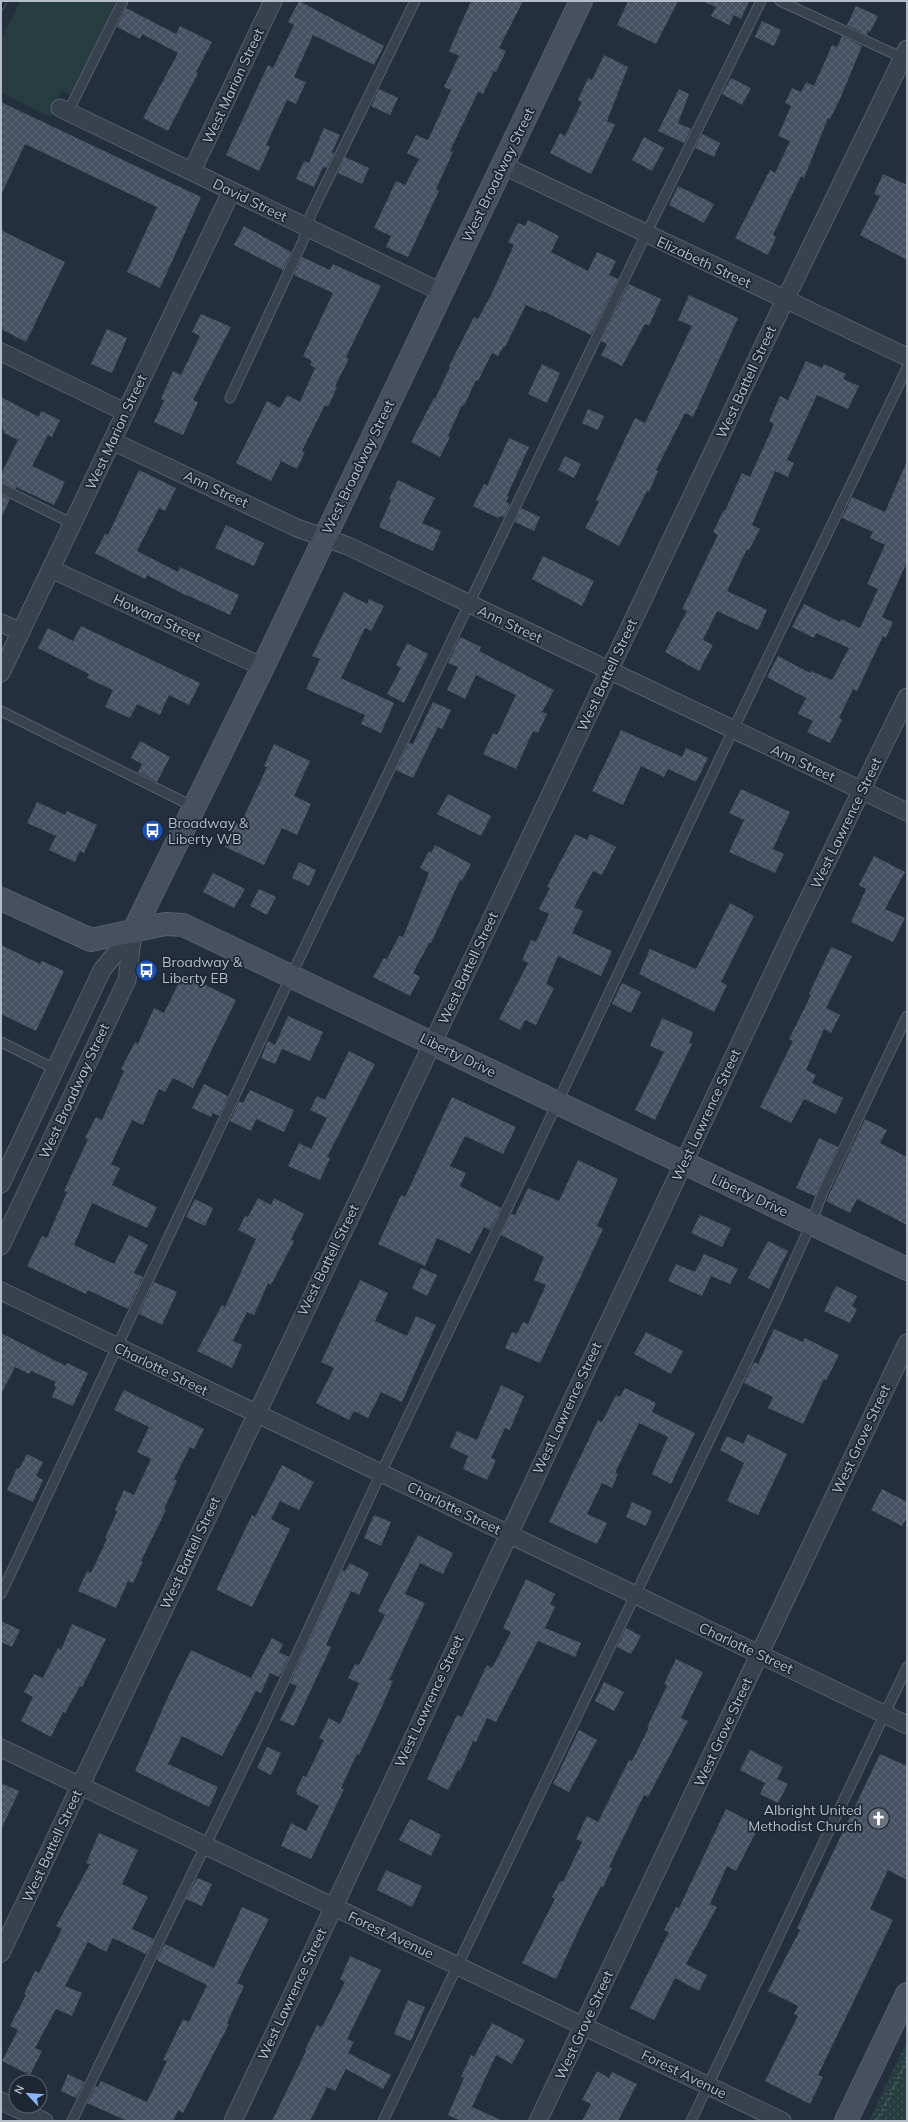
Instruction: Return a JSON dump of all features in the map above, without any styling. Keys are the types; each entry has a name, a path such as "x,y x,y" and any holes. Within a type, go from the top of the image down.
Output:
{"street":[{"name":"West Marion Street","path":"192,171 273,1"},
{"name":"West Broadway Street","path":"1,1184 102,970 133,932 263,667 502,165 582,1"},
{"name":"West Battell Street","path":"1,1953 255,1414 785,300 905,54"},
{"name":"David Street","path":"64,110 192,171 231,192 442,292"},
{"name":"Elizabeth Street","path":"502,165 907,357"},
{"name":"West Marion Street","path":"1,673 231,192"},
{"path":"1,352 125,412"},
{"name":"Ann Street","path":"112,441 297,528 324,537 398,570 610,670 664,698 907,812"},
{"name":"Howard Street","path":"51,569 263,667"},
{"path":"1,623 21,632"},
{"name":"West Lawrence Street","path":"233,2121 507,1534 790,937 907,697"},
{"name":"Liberty Drive","path":"1,899 91,940 166,924 183,925 907,1269"},
{"name":"West Broadway Street","path":"1,1246 127,980 133,932"},
{"name":"Charlotte Street","path":"1,1291 907,1725"},
{"name":"West Grove Street","path":"538,2121 907,1343"},
{"name":"Forest Avenue","path":"1,1748 782,2121"},
{"path":"846,2121 907,1994"},
{"path":"1,2100 44,2121"}],"lane":[{"path":"64,110 123,1"},
{"path":"230,398 303,241 311,214 415,1"},
{"path":"1,1594 291,976 470,605 646,234 761,1"},
{"path":"780,1 905,54"},
{"path":"72,2121 261,1731 381,1473 732,730 907,368"},
{"path":"1,488 73,524"},
{"path":"1,711 194,807"},
{"path":"383,2121 456,1965 811,1224 822,1194 907,1016"},
{"path":"1,1042 55,1069"},
{"path":"691,2121 907,1666"}],"path":[{"path":"875,2121 882,2112 907,2060"}],"green space":[{"path":"20,1 117,1 70,95 62,91 51,117 1,93 1,40"},
{"path":"907,2041 907,2121 869,2121"}],"building":[{"path":"299,1 384,46 374,65 313,35 294,77 306,82 296,104 287,100 266,145 270,147 259,171 226,155 268,65 273,68 294,25 288,22"},
{"path":"471,1 523,1 499,48 506,51 496,72 494,71 483,94 478,92 450,151 453,152 436,189 439,191 408,257 386,247 391,236 374,228 396,181 405,185 419,159 407,153 416,135 428,140 451,90 444,87 459,56 449,51"},
{"path":"628,1 678,1 656,44 617,25"},
{"path":"702,1 749,1 741,19 734,15 729,25 711,16 716,7"},
{"path":"856,6 878,16 867,35 847,25"},
{"path":"126,8 176,34 180,26 212,42 168,131 143,118 178,53 142,34 140,39 117,27"},
{"path":"762,21 781,30 774,46 755,37"},
{"path":"842,36 862,46 840,99 830,119 828,118 804,178 801,176 773,235 776,237 768,255 735,238 770,170 775,173 790,141 778,136 791,106 785,103 792,88 801,92 806,82 814,86 832,45 837,47"},
{"path":"604,55 628,67 607,121 615,125 591,174 550,153 560,133 565,136 582,102 578,100 588,78 592,80"},
{"path":"731,78 751,88 742,105 722,94"},
{"path":"379,89 398,98 390,115 371,106"},
{"path":"679,89 689,94 678,123 691,129 684,143 658,131"},
{"path":"1,102 201,197 160,288 127,272 157,207 25,144 1,195"},
{"path":"324,128 340,135 332,152 334,153 327,168 323,167 314,187 296,179 304,161 309,163"},
{"path":"702,134 720,143 714,157 695,148"},
{"path":"644,137 664,148 652,171 632,160"},
{"path":"345,157 369,168 362,184 338,173"},
{"path":"883,174 907,185 907,260 860,235 880,196 874,194"},
{"path":"678,186 714,204 704,223 669,205"},
{"path":"528,220 559,236 551,252 588,271 597,252 616,261 609,275 618,279 591,335 541,310 541,312 526,305 505,347 504,346 498,356 492,353 478,381 476,380 464,406 462,405 448,436 450,437 440,457 411,442 434,398 435,399 450,367 449,366 474,317 478,319 492,293 514,245 508,242 518,223 525,226"},
{"path":"244,226 291,252 283,270 234,245"},
{"path":"1,230 65,262 26,342 1,329"},
{"path":"302,257 330,270 333,264 381,286 346,357 349,359 335,386 337,387 328,407 325,405 302,451 305,452 297,469 281,461 271,481 236,463 267,401 280,408 287,395 300,402 315,368 310,365 312,361 303,356 333,293 294,275"},
{"path":"629,284 661,299 649,326 645,324 622,366 601,355 607,344 601,341"},
{"path":"689,295 738,318 693,417 685,413 656,470 658,471 649,492 647,491 619,546 585,528 599,502 596,500 635,418 645,423 692,326 678,320"},
{"path":"201,314 231,327 193,400 198,402 183,435 154,422 164,401 161,399 173,371 181,375 200,336 192,332"},
{"path":"107,329 127,338 112,373 91,364"},
{"path":"806,361 822,368 824,364 846,374 843,379 859,386 848,409 817,395 787,460 794,463 788,477 775,471 752,525 760,529 749,550 747,549 727,591 767,610 758,630 717,611 703,640 713,645 699,671 665,652 687,611 682,609 718,535 713,532 724,510 725,511 742,473 750,477 774,424 769,421 780,396 788,400"},
{"path":"542,364 560,373 547,403 528,394"},
{"path":"1,397 39,417 41,411 60,420 52,437 48,435 32,466 65,482 54,505 16,487 15,489 1,482 1,474 18,440 4,433 1,421"},
{"path":"588,409 604,416 598,430 582,423"},
{"path":"509,438 529,447 507,496 509,497 506,502 510,504 504,517 500,516 498,518 473,506 484,484 487,486"},
{"path":"565,456 581,464 574,478 558,470"},
{"path":"907,461 907,562 882,617 893,622 886,638 883,636 857,691 853,689 839,718 842,720 830,743 807,732 813,721 798,714 806,698 767,677 778,656 810,673 811,671 832,680 849,648 816,633 814,638 792,627 804,604 840,622 841,619 860,628 878,589 867,584 885,545 870,538 873,532 842,518 852,497 885,512"},
{"path":"139,470 176,488 165,511 159,508 137,551 178,572 180,567 239,595 230,615 187,596 147,575 145,579 95,553 105,534 108,535"},
{"path":"398,480 435,498 422,523 441,531 433,551 379,527 391,500 389,499"},
{"path":"1,495 10,499 1,518"},
{"path":"521,508 540,517 534,531 515,522"},
{"path":"226,525 264,543 254,566 215,548"},
{"path":"543,556 594,581 582,606 532,579"},
{"path":"344,592 367,604 369,599 384,606 371,631 365,628 341,678 394,703 381,733 361,724 365,715 306,689 320,659 312,656"},
{"path":"81,626 200,683 189,705 169,695 160,715 137,704 130,718 105,707 113,690 87,678 89,674 38,648 48,628 73,641"},
{"path":"460,637 481,647 479,651 554,690 542,712 547,714 538,733 533,731 516,769 483,754 493,733 497,735 516,695 476,675 465,699 447,690 458,667 448,663"},
{"path":"407,643 428,654 404,703 387,694 401,668 396,665"},
{"path":"433,702 451,710 442,729 438,727 413,778 396,770 409,743 413,744"},
{"path":"621,730 682,757 686,748 708,758 696,782 668,769 664,777 641,766 623,805 592,791"},
{"path":"140,741 170,757 157,782 138,772 142,764 131,758"},
{"path":"274,744 310,761 294,796 311,804 297,835 282,828 264,865 225,847 236,823 240,825 267,767 264,766"},
{"path":"741,789 790,812 773,849 784,854 775,873 729,852 744,820 729,813"},
{"path":"448,794 491,816 481,836 437,814"},
{"path":"37,802 65,815 67,811 97,825 84,853 80,851 75,862 49,850 56,836 27,823"},
{"path":"575,834 587,840 590,834 616,847 602,875 593,871 574,907 583,911 572,933 612,951 601,976 558,956 546,984 554,988 536,1025 525,1020 520,1030 499,1019 528,963 522,960 531,940 536,942 549,914 539,909 550,888 547,887"},
{"path":"435,845 471,864 462,881 460,880 431,943 429,943 413,973 420,977 410,996 373,977 384,958 387,959 399,936 403,937 429,873 420,868 429,851 431,853"},
{"path":"874,856 905,872 885,909 905,918 893,942 851,922 866,889 859,885"},
{"path":"299,862 316,870 309,886 292,878"},
{"path":"213,873 245,889 234,908 203,892"},
{"path":"259,889 276,897 267,915 250,906"},
{"path":"730,903 754,916 721,982 727,985 714,1012 639,974 650,949 696,969"},
{"path":"1,945 40,964 42,961 64,971 36,1031 1,1014"},
{"path":"831,947 852,956 826,1008 840,1015 831,1033 824,1029 806,1070 816,1075 812,1083 843,1098 836,1114 804,1099 791,1123 760,1107 793,1041 789,1039 811,995 809,994"},
{"path":"183,974 236,1000 193,1088 173,1078 165,1092 159,1089 143,1125 132,1120 111,1164 120,1168 112,1185 157,1207 147,1228 92,1203 74,1245 114,1264 129,1235 148,1245 134,1273 143,1277 128,1309 88,1290 86,1294 27,1266 42,1236 47,1238 67,1192 64,1191 88,1139 85,1138 96,1117 102,1120 124,1071 121,1069 135,1042 138,1044 154,1008 164,1013"},
{"path":"622,983 641,992 631,1013 612,1004"},
{"path":"288,1016 323,1032 310,1061 282,1049 275,1064 261,1058 268,1041 275,1045"},
{"path":"662,1018 693,1032 689,1043 692,1044 655,1120 635,1110 664,1052 650,1046"},
{"path":"349,1051 375,1064 327,1157 330,1158 320,1180 288,1166 299,1143 311,1149 327,1118 310,1110 317,1096 325,1100"},
{"path":"204,1084 228,1096 219,1116 213,1113 211,1117 192,1108"},
{"path":"250,1090 294,1110 284,1132 256,1119 251,1131 230,1121 239,1101 243,1103"},
{"path":"452,1097 516,1127 503,1154 465,1136 450,1166 466,1173 460,1186 501,1208 490,1230 484,1227 470,1254 437,1238 425,1266 378,1244 401,1195 405,1197"},
{"path":"865,1119 887,1130 880,1143 907,1157 907,1225 857,1199 850,1213 826,1201"},
{"path":"819,1138 838,1147 815,1196 796,1188"},
{"path":"578,1160 618,1179 597,1226 603,1229 540,1363 505,1348 512,1332 517,1334 523,1322 528,1324 546,1285 534,1280 544,1257 501,1235 511,1214 515,1215 528,1188 559,1201"},
{"path":"258,1198 271,1205 274,1198 304,1214 291,1239 294,1241 271,1285 268,1283 254,1315 247,1312 233,1341 242,1345 232,1368 197,1351 222,1305 225,1307 256,1239 238,1230 245,1216 248,1217"},
{"path":"195,1199 213,1208 205,1226 186,1217"},
{"path":"700,1215 731,1228 722,1247 691,1233"},
{"path":"768,1241 788,1251 769,1289 748,1278"},
{"path":"704,1254 738,1269 730,1284 711,1276 702,1296 668,1281 676,1264 695,1272"},
{"path":"421,1268 437,1275 427,1296 412,1288"},
{"path":"360,1280 388,1293 375,1321 407,1336 416,1316 436,1325 402,1402 381,1392 368,1418 354,1411 349,1420 316,1403 334,1368 321,1362"},
{"path":"154,1282 177,1292 162,1325 139,1314"},
{"path":"836,1286 857,1296 852,1306 857,1309 850,1323 824,1311"},
{"path":"774,1329 803,1342 805,1338 839,1355 826,1381 824,1379 803,1424 768,1408 773,1397 744,1383 754,1362 758,1364"},
{"path":"646,1332 683,1351 671,1374 634,1354"},
{"path":"1,1333 66,1366 67,1363 88,1373 73,1406 52,1397 56,1387 54,1386 56,1382 31,1371 29,1374 15,1367 1,1394"},
{"path":"501,1385 524,1396 510,1430 505,1428 491,1458 496,1460 487,1480 463,1469 468,1456 450,1447 457,1431 477,1440"},
{"path":"625,1388 656,1403 652,1412 695,1433 671,1484 652,1474 668,1437 639,1423 615,1473 618,1474 612,1488 602,1483 587,1514 607,1523 597,1544 549,1522 598,1420 602,1422 616,1395 620,1397"},
{"path":"124,1390 204,1429 194,1449 190,1447 174,1479 177,1481 164,1509 166,1510 141,1561 143,1562 133,1583 128,1581 116,1608 78,1591 87,1571 91,1573 107,1539 105,1538 117,1512 115,1510 124,1490 134,1495 151,1459 137,1452 149,1427 114,1410"},
{"path":"748,1434 787,1454 758,1515 727,1501 744,1463 720,1450 727,1436 743,1444"},
{"path":"27,1454 43,1462 36,1476 43,1480 33,1502 7,1490 17,1468 19,1469"},
{"path":"282,1465 314,1482 299,1510 280,1501 271,1519 290,1529 252,1607 217,1590 217,1588 252,1515 255,1517"},
{"path":"882,1489 907,1502 907,1517 902,1526 871,1510"},
{"path":"632,1502 652,1511 646,1526 626,1517"},
{"path":"374,1515 391,1522 381,1546 364,1538"},
{"path":"418,1535 453,1553 443,1574 420,1563 405,1594 425,1603 389,1680 393,1681 381,1709 341,1788 344,1789 311,1859 281,1846 291,1823 306,1831 319,1806 297,1794 296,1791 303,1776 306,1777 324,1740 319,1738 329,1718 340,1724 359,1683 348,1678 355,1664 359,1665 385,1615 378,1611"},
{"path":"350,1563 369,1573 359,1595 351,1591 326,1645 331,1647 294,1726 280,1720 297,1686 290,1683 342,1570 345,1571"},
{"path":"526,1579 555,1594 550,1604 555,1607 545,1628 581,1643 575,1657 538,1641 496,1722 487,1718 476,1742 473,1741 460,1771 458,1770 448,1790 427,1779 457,1715 462,1717 487,1665 492,1668 511,1632 503,1628"},
{"path":"1,1621 20,1630 12,1647 1,1642"},
{"path":"72,1624 106,1639 82,1687 80,1686 65,1713 63,1712 51,1737 21,1721 33,1697 24,1692 34,1674 43,1678 58,1648 61,1650"},
{"path":"626,1628 641,1636 631,1654 617,1647"},
{"path":"272,1638 283,1644 279,1652 289,1657 279,1677 270,1673 261,1693 256,1691 222,1756 182,1736 168,1764 218,1787 209,1807 135,1771 191,1650 251,1678"},
{"path":"676,1659 703,1672 681,1718 688,1721 648,1797 644,1795 609,1867 612,1868 603,1887 601,1886 582,1923 556,1979 522,1963 555,1899 552,1897 560,1881 563,1882 582,1842 576,1839 587,1816 598,1822 629,1760 632,1761 649,1727 647,1727 667,1686 664,1684"},
{"path":"604,1682 624,1692 614,1711 595,1701"},
{"path":"579,1730 597,1740 569,1792 553,1784"},
{"path":"267,1747 281,1753 271,1775 257,1768"},
{"path":"750,1750 783,1767 777,1779 788,1784 778,1803 760,1794 765,1783 740,1770"},
{"path":"880,1754 907,1766 907,1880 888,1870 870,1909 893,1920 818,2075 823,2077 810,2104 765,2081 798,2016 794,2014 798,2006 768,1991 800,1930 797,1928"},
{"path":"1,1783 19,1791 1,1830"},
{"path":"726,1809 759,1826 736,1871 727,1866 710,1904 717,1907 686,1964 707,1975 699,1991 675,1978 654,2020 630,2008 669,1932 664,1930 676,1907 679,1908"},
{"path":"410,1819 441,1835 431,1856 399,1840"},
{"path":"99,1833 138,1850 122,1884 148,1897 132,1929 154,1939 146,1954 113,1938 106,1952 88,1942 65,1986 82,1993 72,2016 56,2009 35,2048 42,2051 30,2074 28,2074 2,2061 18,2030 10,2026 26,1995 24,1994 35,1971 39,1973 62,1929 56,1926 90,1864 86,1863"},
{"path":"386,1870 422,1886 412,1907 377,1890"},
{"path":"197,1878 212,1884 202,1906 186,1899"},
{"path":"242,1907 269,1919 237,1983 244,1986 227,2023 229,2024 183,2113 178,2110 173,2121 127,2121 87,2103 96,2086 98,2087 101,2081 147,2102 167,2061 163,2060 183,2019 189,2022 207,1985 158,1961 157,1959 165,1944 214,1968"},
{"path":"350,1956 381,1970 347,2039 354,2042 348,2053 391,2075 383,2089 346,2069 335,2091 327,2087 310,2121 272,2121 317,2025 322,2027 345,1982 340,1979"},
{"path":"408,2000 425,2007 411,2041 394,2034"},
{"path":"492,2023 525,2040 512,2064 496,2055 472,2107 503,2121 461,2121 448,2115 464,2078 461,2077 471,2055 474,2057"},
{"path":"597,2071 609,2078 612,2072 637,2084 618,2121 582,2121 591,2104 582,2100"},
{"path":"68,2074 84,2082 76,2098 61,2091"}],"railway":[{"path":"1,9 5,1"}],"place":[{"name":"Broadway & Liberty WB","path":"153,831"},
{"name":"Broadway & Liberty EB","path":"146,970"},
{"name":"Albright United Methodist Church","path":"878,1818"}]}
